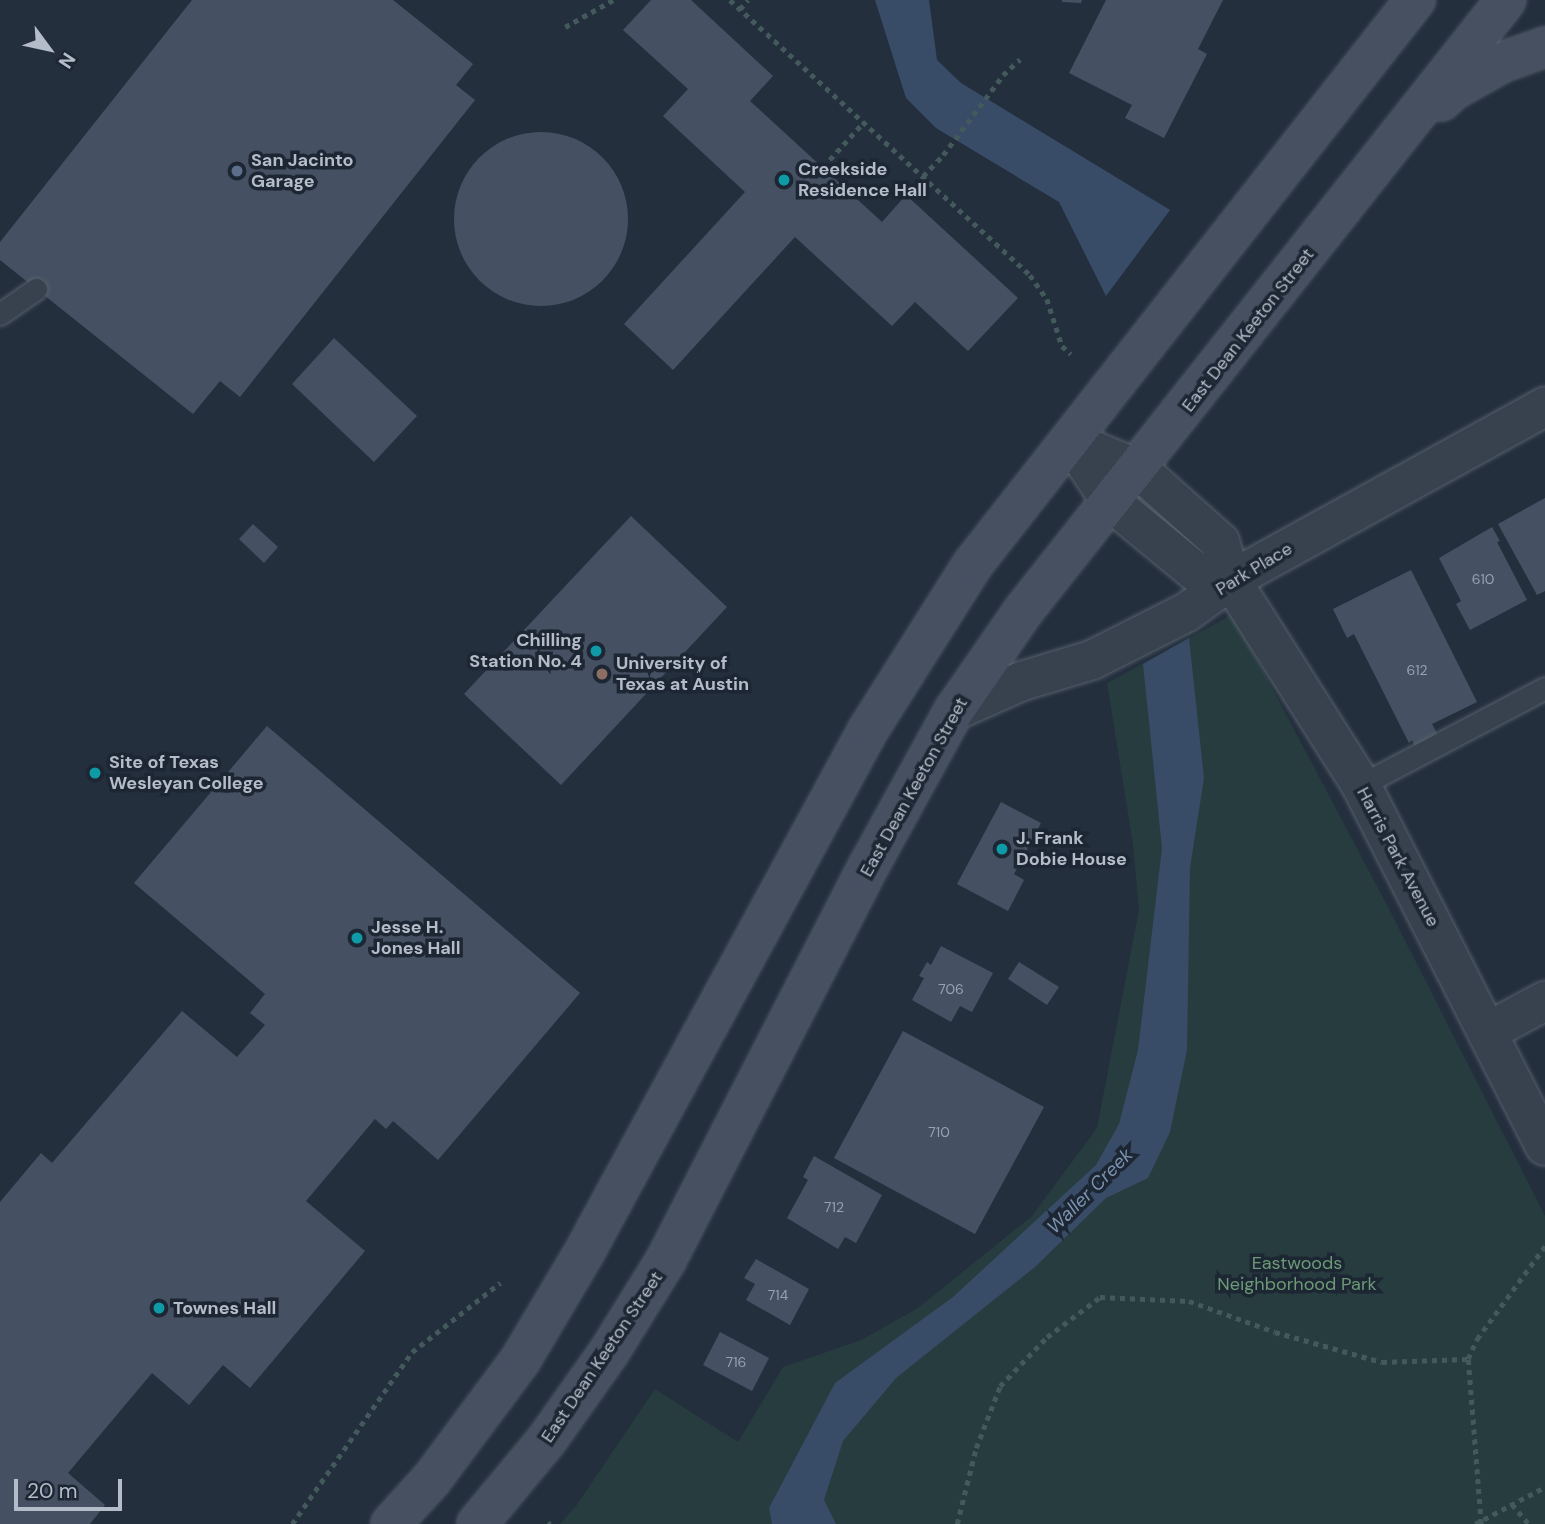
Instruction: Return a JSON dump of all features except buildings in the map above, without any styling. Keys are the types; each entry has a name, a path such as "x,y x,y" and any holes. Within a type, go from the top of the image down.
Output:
{"main road":[{"name":"East Dean Keeton Street","path":"477,1524 546,1441 609,1352 666,1260 867,869 954,711 1024,610 1506,0"},
{"path":"391,1524 432,1479 521,1359 585,1251 868,730 973,564 1407,6"},
{"path":"1400,137 1453,90 1503,62 1545,47"}],"street":[{"name":"Park Place","path":"954,711 1022,681 1092,660 1187,612 1230,580 1545,407"},
{"name":"Harris Park Avenue","path":"1071,441 1138,469 1220,542 1230,580 1361,785 1489,1031 1545,1146"},
{"path":"1071,441 1111,502 1196,572 1230,580"},
{"path":"1489,1031 1545,1001"}],"lane":[{"path":"0,314 36,289"},
{"path":"1361,785 1545,688"}],"path":[{"path":"565,27 613,0"},
{"path":"730,0 1030,275 1047,299 1062,346 1071,354"},
{"path":"740,9 748,0"},
{"path":"923,176 943,155 1003,75 1020,59"},
{"path":"823,167 864,122"},
{"path":"1481,1522 1468,1359 1477,1339 1545,1246"},
{"path":"292,1524 412,1352 500,1283"},
{"path":"957,1524 976,1448 1000,1386 1047,1338 1100,1297 1189,1301 1275,1332 1382,1362 1468,1359"},
{"path":"1475,1524 1545,1487"},
{"path":"1512,1504 1529,1524"}],"green space":[{"name":"Eastwoods Neighborhood Park","path":"1233,614 1388,907 1545,1216 1545,1524 560,1524 576,1506 655,1389 738,1442 783,1367 861,1340 918,1308 1032,1216 1097,1128 1139,910 1133,844 1107,683"}],"water":[{"path":"875,0 929,0 937,60 961,83 1170,210 1106,296 1059,202 936,128 906,98"},
{"name":"Waller Creek","path":"1189,638 1204,778 1190,868 1187,1050 1170,1132 1148,1178 1106,1198 1035,1267 896,1378 843,1441 824,1500 836,1524 772,1524 769,1508 835,1383 953,1297 1096,1165 1119,1124 1138,1050 1162,848 1143,664"}],"place":[{"name":"San Jacinto Garage","path":"237,171"},
{"name":"Creekside Residence Hall","path":"784,180"},
{"name":"Chilling Station No. 4","path":"596,651"},
{"name":"University of Texas at Austin","path":"602,674"},
{"name":"Site of Texas Wesleyan College","path":"95,773"},
{"name":"J. Frank Dobie House","path":"1002,849"},
{"name":"Jesse H. Jones Hall","path":"357,938"},
{"name":"Townes Hall","path":"159,1308"}]}
